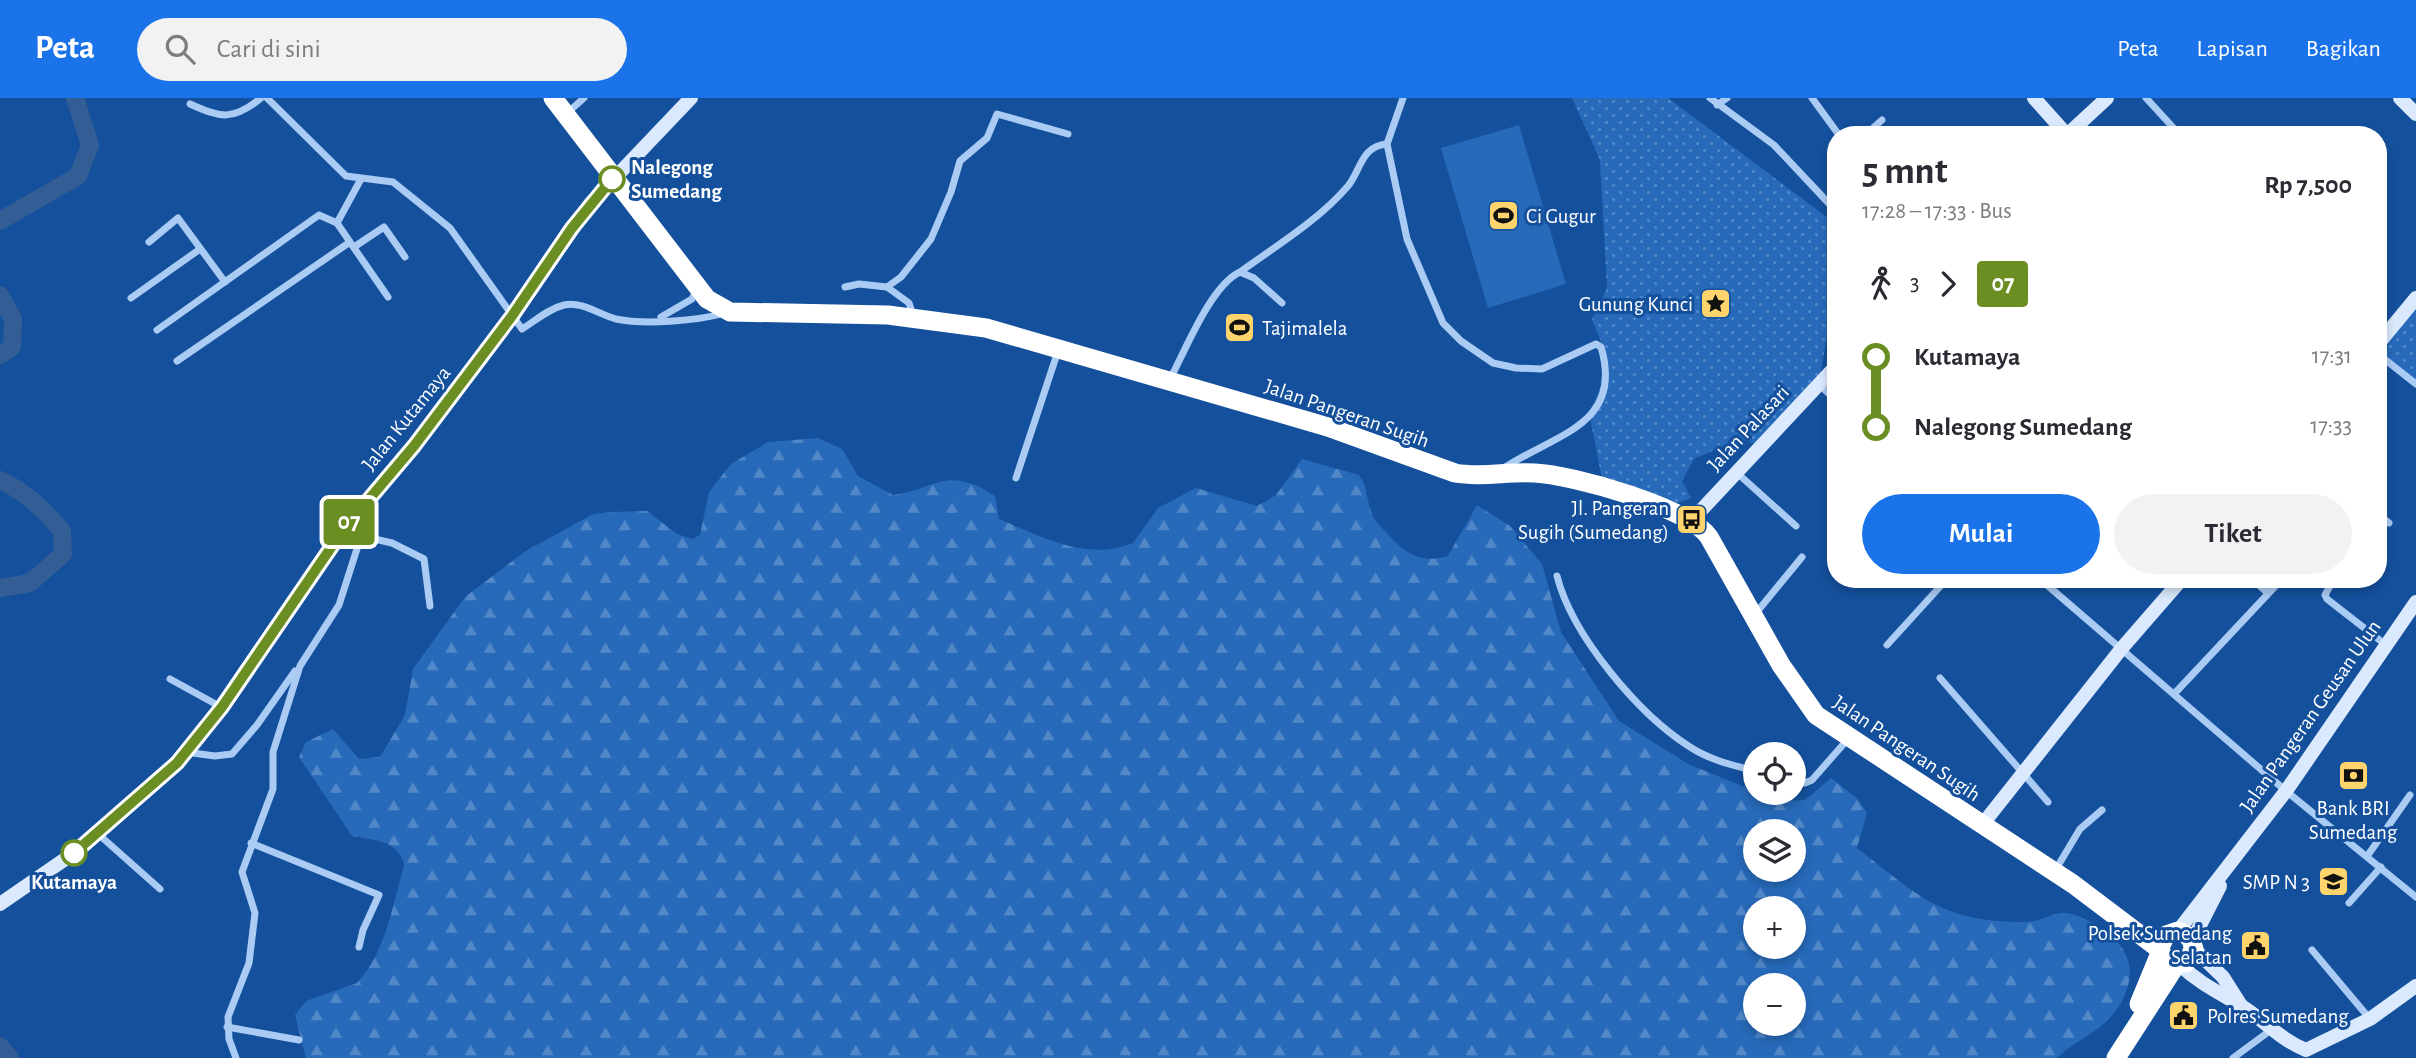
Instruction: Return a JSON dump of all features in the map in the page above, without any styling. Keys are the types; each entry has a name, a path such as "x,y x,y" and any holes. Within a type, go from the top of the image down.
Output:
{"highway":[{"path":"553,98 612,179 698,288 712,304 730,312"},
{"name":"Jalan Pangeran Sugih","path":"730,312 914,317 986,328 1328,427 1425,464 1464,475 1534,473 1570,478 1600,485 1692,520 1709,537 1804,702 1848,739 2073,884 2091,891 2175,943 2165,960 2178,965"},
{"path":"2119,1052 2175,943"},
{"path":"2119,1052 2178,965"}],"main road":[{"name":"Jalan Kutamaya","path":"0,904 42,878 97,833 185,752 222,707 343,530 414,446 512,316 572,228 612,179 691,98"},
{"path":"2034,98 2059,126"},
{"path":"2077,126 2107,98"},
{"path":"2400,98 2416,114"},
{"path":"2387,333 2416,298"},
{"name":"Jalan Palasari","path":"1692,520 1827,376"},
{"path":"1982,825 2122,648 2174,588"},
{"name":"Jalan Pangeran Geusan Ulun","path":"2175,943 2237,854 2286,791 2416,602"},
{"path":"2175,943 2223,978 2242,1007"},
{"path":"2178,965 2210,990 2242,1007 2271,1030 2295,1045 2312,1049 2370,1019 2416,986"}],"street":[{"path":"190,104 225,116 244,112 261,98"},
{"path":"267,98 346,176 393,182 450,228 522,329 541,315 564,305 577,305 615,318 654,320 708,317 730,312"},
{"path":"566,115 584,98"},
{"path":"1404,98 1387,144 1407,239 1443,323 1461,341 1493,363 1516,368 1542,369 1595,345 1601,347 1607,380 1599,407 1591,418 1492,476"},
{"path":"1710,98 1774,145 1827,201"},
{"path":"1717,105 1727,98"},
{"path":"1812,98 1832,126"},
{"path":"2146,98 2172,126"},
{"path":"887,286 901,277 931,239 951,192 960,161 987,138 997,114 1068,134"},
{"path":"1875,126 1882,120"},
{"path":"1169,381 1217,293 1230,277 1323,211 1348,185 1367,152 1387,144"},
{"path":"337,223 361,178"},
{"path":"157,330 319,215 337,223 388,297"},
{"path":"149,242 178,218 225,282"},
{"path":"177,361 352,244 384,228 405,257"},
{"path":"131,298 200,249"},
{"path":"1240,272 1254,278 1282,303"},
{"path":"845,287 859,284 887,286 909,303 914,317"},
{"path":"654,320 690,301 698,288"},
{"path":"1016,478 1058,351"},
{"path":"2387,361 2416,384"},
{"path":"1819,384 1827,392"},
{"path":"1735,472 1796,526"},
{"path":"185,752 215,756 232,754 257,725 332,618 376,488"},
{"path":"361,536 392,543 424,559 430,606"},
{"path":"1753,616 1802,557"},
{"path":"1557,576 1575,623 1630,695 1660,726 1691,748 1719,762 1743,768"},
{"path":"1887,645 1939,588"},
{"path":"2051,588 2286,791 2368,855 2416,897"},
{"path":"2262,588 2268,593"},
{"path":"2175,693 2273,588"},
{"path":"2329,588 2325,595 2327,599 2386,645"},
{"path":"236,1058 227,1027 230,1009 249,963 255,922 254,902 245,887 242,872 273,789 275,745 304,655"},
{"path":"1941,678 2048,803"},
{"path":"170,679 222,707"},
{"path":"1806,780 1812,780 1848,739"},
{"path":"2368,855 2410,795"},
{"path":"2054,872 2080,830 2102,810"},
{"path":"97,833 160,889"},
{"path":"251,843 379,895 363,930 359,947"},
{"path":"2349,903 2381,867"},
{"path":"2312,950 2370,1019"},
{"path":"227,1027 299,1040"},
{"path":"2234,1058 2271,1030"}],"green space":[{"name":"Gunung Kunci","path":"1572,98 1668,98 1827,217 1827,336 1819,384 1759,445 1739,439 1694,459 1682,481 1691,498 1657,510 1604,490 1590,417 1604,375 1603,346 1592,320 1607,288 1600,160"},
{"name":"Ci Gugur","path":"1519,125 1566,284 1488,308 1441,148"},
{"path":"2416,301 2416,382 2387,359 2387,335"},
{"path":"818,438 842,449 858,476 893,495 943,481 965,482 995,496 999,519 1048,540 1082,549 1099,550 1133,543 1158,508 1196,488 1257,506 1276,495 1302,459 1359,475 1375,520 1400,547 1422,558 1448,556 1477,505 1510,526 1542,564 1561,632 1619,721 1690,765 1743,786 1743,805 1806,805 1806,799 1831,778 1858,799 1867,813 1857,848 1906,886 1945,909 1976,918 2025,922 2064,913 2084,919 2110,936 2124,950 2130,973 2124,997 2110,1018 2057,1058 306,1058 295,1015 306,1001 357,983 367,971 382,942 404,865 397,850 391,846 352,836 299,757 306,742 333,729 359,759 380,757 405,715 413,669 465,597 524,552 593,514 647,511 677,534 692,539 700,535 709,492 731,464 768,442"}],"waterway":[{"path":"0,221 78,176 90,145 75,98"},
{"path":"0,295 13,319 12,347 0,355"},
{"path":"0,480 34,502 62,531 63,554 30,583 0,588"},
{"path":"0,1046 10,1058"}],"bus line":[{"name":"07","path":"74,853 177,763 222,707 343,530 414,446 512,316 572,228 612,179"}],"place":[{"name":"Nalegong Sumedang","path":"612,179"},
{"name":"Ci Gugur","path":"1503,216"},
{"name":"Gunung Kunci","path":"1716,304"},
{"name":"Tajimalela","path":"1239,328"},
{"name":"Jl. Pangeran Sugih (Sumedang)","path":"1692,520"},
{"name":"Bank BRI Sumedang","path":"2353,776"},
{"name":"Kutamaya","path":"74,853"},
{"name":"SMP N 3","path":"2333,882"},
{"name":"Polsek Sumedang Selatan","path":"2255,945"},
{"name":"Polres Sumedang","path":"2184,1016"}]}
